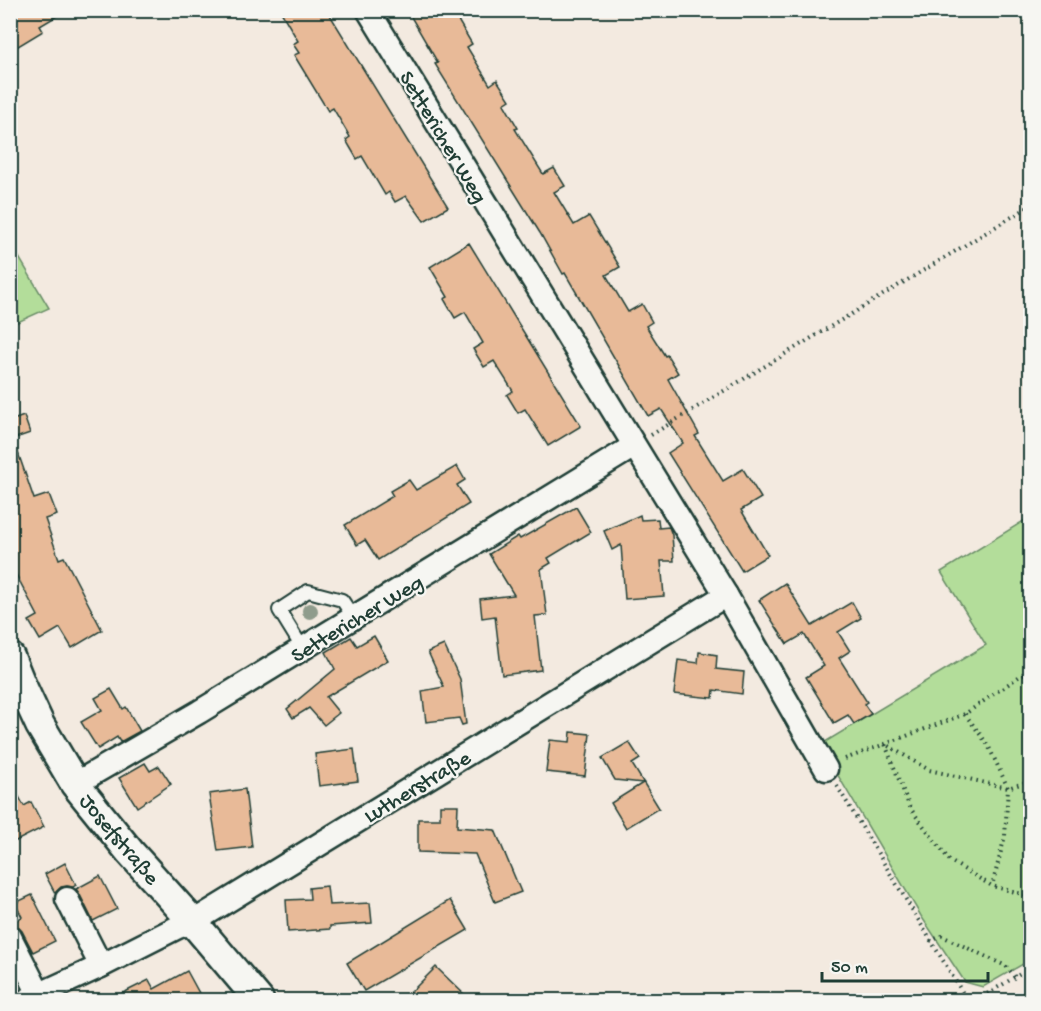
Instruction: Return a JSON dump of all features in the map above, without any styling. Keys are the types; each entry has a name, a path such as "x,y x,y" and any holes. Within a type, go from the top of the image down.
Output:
{"street":[{"name":"Settericher Weg","path":"368,10 726,596 826,769"},
{"name":"Settericher Weg","path":"75,783 199,712 634,446"},
{"name":"Lutherstraße","path":"10,938 33,997 101,966 178,927 193,922 726,596"},
{"name":"Josefstraße","path":"10,657 40,725 75,783 130,852 259,1000"},
{"path":"67,899 101,966"}],"lane":[{"path":"303,649 279,610 308,591 342,600 354,618"}],"path":[{"path":"634,446 1030,206"},
{"path":"967,1000 826,769 837,762 965,714 1030,669"},
{"path":"1024,674 1030,682"},
{"path":"965,714 988,745 1008,788 1005,836 992,886"},
{"path":"885,744 929,770 1008,788 1030,781"},
{"path":"885,744 910,808 950,861 992,886 1030,896"},
{"path":"930,941 942,936 1006,966 1015,977"},
{"path":"977,1000 1030,968"}],"green space":[{"path":"10,242 49,308 11,325 10,325"},
{"path":"1030,517 1030,960 983,987 965,982 921,916 820,745 986,645 941,572"}],"building":[{"path":"10,10 67,10 40,26 43,31 10,51"},
{"path":"280,10 327,10 448,207 424,221 406,196 395,202 389,192 385,195 362,156 357,159 346,140 350,137 333,108 328,111 294,55 299,53 293,44 298,41"},
{"path":"407,10 452,10 472,44 467,47 490,85 497,80 510,100 504,104 518,128 515,129 543,174 554,168 565,186 554,192 574,225 589,216 620,267 606,275 628,312 642,304 652,322 646,326 678,373 668,379 699,434 695,436 723,481 743,469 761,498 741,510 768,555 742,571 668,453 683,443 661,409 648,416 565,273 563,274 435,64 438,63"},
{"path":"469,243 581,426 548,446 525,409 518,413 507,395 513,391 494,361 484,367 473,349 483,343 465,312 455,318 444,299 448,297 430,267"},
{"path":"24,416 30,433 10,440 10,421"},
{"path":"10,441 14,441 34,499 49,494 57,515 45,519 59,559 64,557 102,630 72,648 60,628 40,640 29,621 38,616 10,563"},
{"path":"457,466 465,480 457,485 469,504 378,560 365,540 357,545 345,525 393,496 390,491 409,480 416,490"},
{"path":"576,507 591,532 548,558 551,563 541,569 547,615 535,616 541,670 502,675 495,616 482,618 480,599 514,595 489,554 518,536 520,539"},
{"path":"640,515 641,520 658,519 659,528 669,527 672,535 674,561 661,561 664,596 625,599 621,545 612,550 604,531"},
{"path":"785,583 812,626 852,602 861,618 838,632 850,651 839,658 867,702 864,704 871,714 854,724 848,715 834,723 806,677 824,666 804,634 787,644 759,600"},
{"path":"374,636 388,660 326,697 339,713 324,725 309,708 293,718 287,709 335,669 326,652 351,637 357,646"},
{"path":"444,645 460,679 466,724 462,725 459,718 426,722 422,691 444,687 428,652"},
{"path":"699,652 717,655 716,669 744,672 742,694 714,690 713,698 674,694 678,660 698,663"},
{"path":"111,689 123,709 126,707 140,731 120,742 117,737 98,749 81,722 102,710 95,698"},
{"path":"571,732 590,734 585,776 546,772 550,740 570,742"},
{"path":"629,742 640,759 632,764 659,808 626,828 611,803 643,783 615,780 602,758"},
{"path":"354,749 358,781 319,786 315,754"},
{"path":"145,763 150,771 159,766 171,784 137,807 119,778"},
{"path":"10,780 24,806 31,802 44,827 10,844"},
{"path":"245,789 252,847 218,851 209,794"},
{"path":"440,805 458,805 457,827 495,830 521,892 495,902 475,854 418,852 418,819 440,819"},
{"path":"65,863 76,885 61,887 55,893 45,874"},
{"path":"100,876 117,909 93,921 76,889"},
{"path":"327,886 329,905 370,903 372,923 288,932 286,900 310,899 309,888"},
{"path":"32,895 55,941 33,952 22,931 13,922 22,917 15,903"},
{"path":"450,900 468,930 364,991 347,963"},
{"path":"436,967 470,1000 403,1000"},
{"path":"187,971 200,995 190,1000 109,1000 149,980 154,989"}]}
